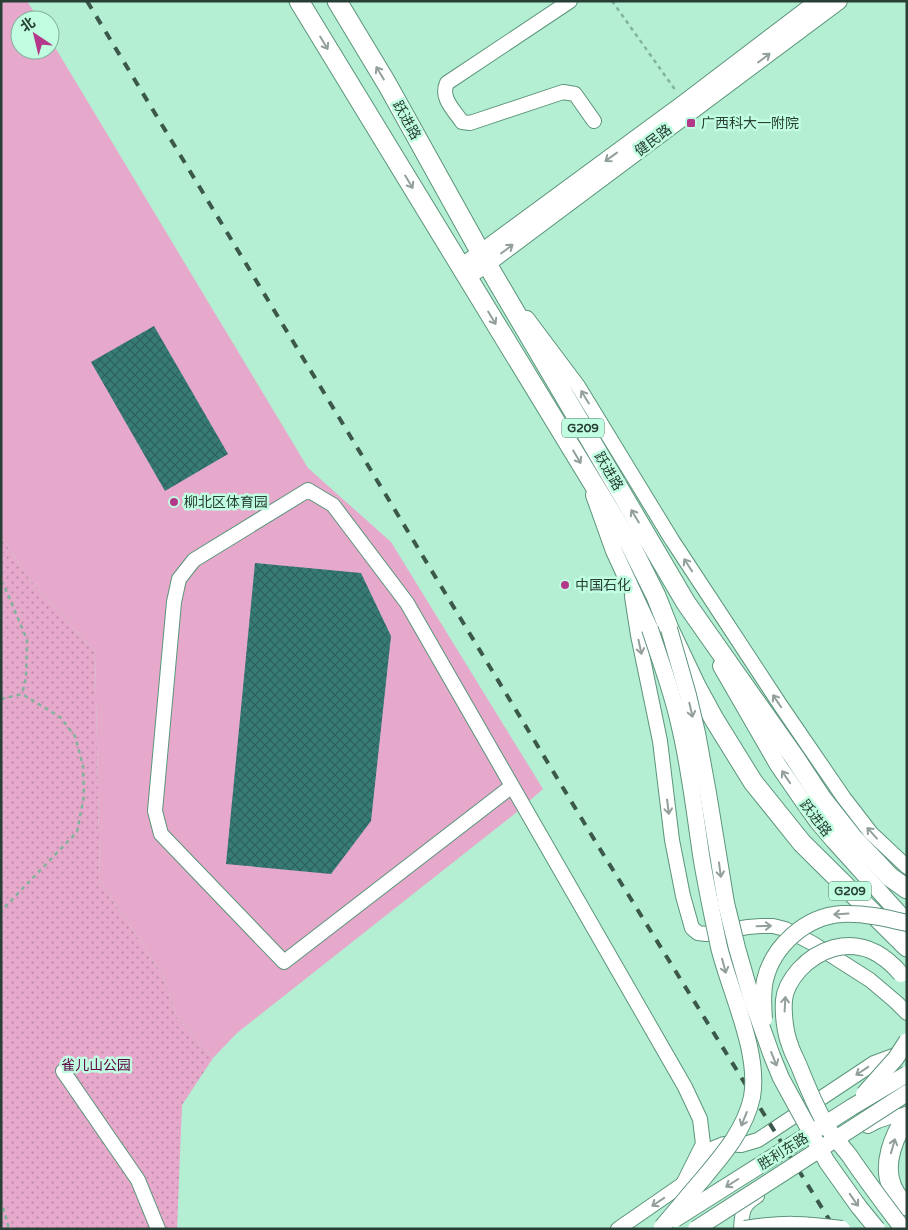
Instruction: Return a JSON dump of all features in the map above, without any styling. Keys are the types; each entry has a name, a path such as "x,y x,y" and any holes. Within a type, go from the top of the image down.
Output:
{"highway":[{"name":"跃进路","path":"299,1 630,544 656,596 662,625"},
{"name":"跃进路","path":"337,1 387,84 484,259 686,603"},
{"name":"G209","path":"686,603 796,758 822,798 852,837 890,877 907,889"},
{"name":"G209","path":"662,625 714,719 753,782 802,843 907,947"},
{"path":"907,1115 894,1141 888,1170 892,1188 907,1206"}],"main road":[{"name":"健民路","path":"464,272 839,1"},
{"name":"健民路","path":"484,259 810,4"},
{"path":"588,476 614,552 629,582 662,625 672,694 680,724 711,910 724,968 746,1033 754,1078 752,1099 734,1139 661,1228"},
{"name":"跃进路","path":"686,603 778,765 800,797 817,821 907,923"},
{"name":"跃进路","path":"662,625 688,695 708,793 726,903 752,1000 781,1078 827,1162 876,1229"},
{"path":"764,1033 763,1002 765,979 777,954 798,931 821,918 842,914 865,915 907,923"},
{"path":"903,1229 827,1126 814,1102 789,1044 785,1023 784,1000 792,979 806,963 814,956 836,948 858,947 878,953 894,965 907,983"},
{"path":"852,1107 896,1058 907,1041"},
{"name":"胜利东路","path":"661,1228 907,1074"},
{"name":"胜利东路","path":"696,1229 907,1093"},
{"path":"745,1229 781,1224 800,1224 842,1229"}],"lane":[{"path":"570,1 447,83 445,89 446,100 462,122 470,123 563,92 575,94 594,121"},
{"path":"484,259 578,386 672,540 844,798 871,834 907,867"},
{"path":"512,786 284,962 161,834 155,811 174,602 179,579 194,560 308,490 333,505 407,603 685,1087 700,1118 703,1144 683,1184"},
{"path":"629,582 660,741 672,840 683,896 692,928 698,933 706,934 761,926 785,929 812,943 870,980 907,1013"},
{"path":"618,1229 683,1184 714,1148 724,1144 741,1145 758,1140 874,1063 907,1052"},
{"path":"63,1071 138,1180 158,1229"},
{"path":"741,1229 742,1211 748,1202 876,1121 886,1117 907,1115"}],"path":[{"path":"612,1 684,102"},
{"path":"1,581 27,640 26,678 22,694"},
{"path":"1,699 22,694 60,717 75,736 83,766 84,796 77,832 1,912"},
{"path":"1,1200 9,1229"}],"green space":[{"name":"柳北区体育园","path":"1,1 27,1 33,10 10,10 10,60 60,60 60,56 308,468 391,542 543,789 512,816 237,1033 213,1058 177,1017 164,977 100,881 95,652 31,581 1,537"},
{"name":"雀儿山公园","path":"1,537 31,581 95,652 100,881 164,977 177,1017 213,1058 182,1105 177,1229 1,1229"}],"building":[{"path":"154,326 228,454 165,491 91,362"},
{"path":"255,563 361,573 391,636 371,821 331,874 226,864"}],"railway":[{"path":"87,1 600,849 835,1229"}],"place":[{"name":"广西科大一附院","path":"691,123"},
{"name":"柳北区体育园","path":"174,502"},
{"name":"中国石化","path":"565,585"}]}
